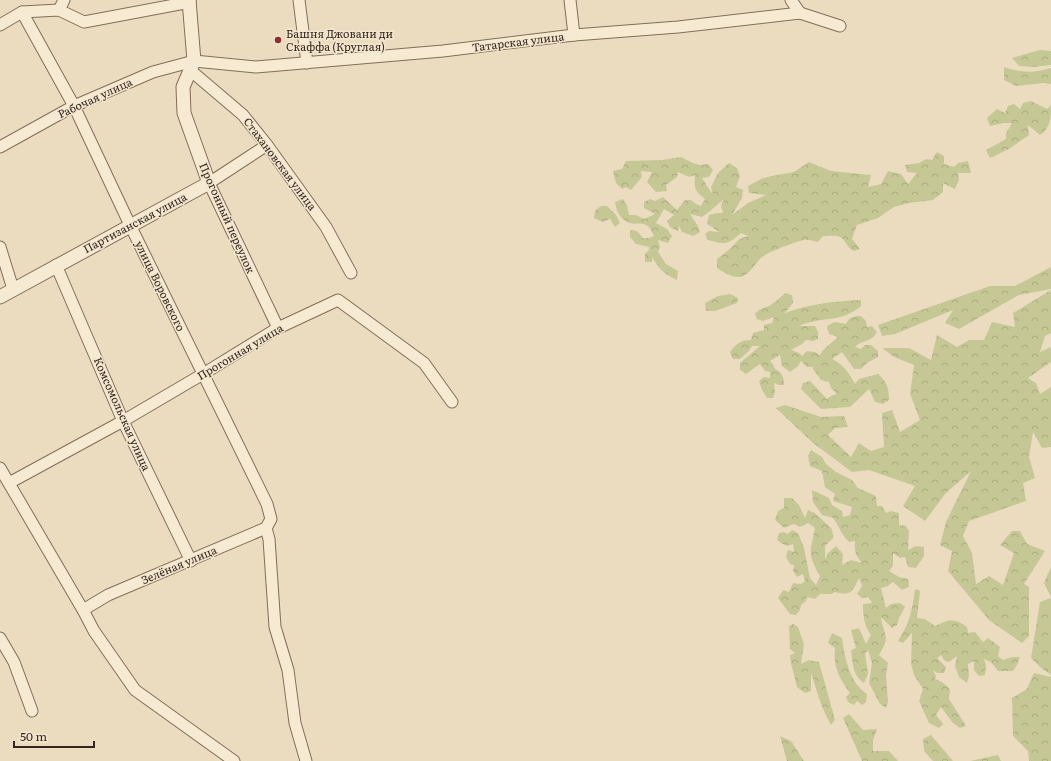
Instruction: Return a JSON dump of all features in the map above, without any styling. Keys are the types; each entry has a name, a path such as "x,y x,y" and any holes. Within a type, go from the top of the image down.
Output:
{"street":[{"path":"59,10 64,0"},
{"path":"299,0 307,63"},
{"path":"570,0 574,35"},
{"path":"792,0 800,13"},
{"path":"0,25 22,12 59,10 84,22 190,1 192,66"},
{"name":"улица Воровского","path":"22,12 74,106 130,225 267,504 275,627 288,670 295,723 306,761"},
{"name":"Татарская улица","path":"192,66 256,67 307,63 443,51 574,35 678,27 800,13 840,26"},
{"name":"Рабочая улица","path":"0,147 74,106 153,72 192,66"},
{"name":"Стахановская улица","path":"192,66 243,115 267,145 326,227 351,273"},
{"name":"Прогонный переулок","path":"192,66 183,87 184,113 209,183 278,328"},
{"name":"Партизанская улица","path":"0,297 56,265 209,183 267,145"},
{"path":"0,247 13,289"},
{"name":"Комсомольская улица","path":"56,265 123,421 191,561"},
{"name":"Прогонная улица","path":"9,483 123,421 278,328 338,300 424,363 452,402"},
{"path":"0,468 94,631 135,690 234,761"},
{"name":"Зелёная улица","path":"83,610 108,595 191,561 269,523"},
{"path":"0,638 14,662 32,710"}],"green space":[{"path":"1040,50 1051,51 1051,65 1032,67 1019,66 1012,58"},
{"path":"1004,67 1028,72 1051,68 1051,84 1043,83 1016,86 1004,80"},
{"path":"1031,101 1047,109 1051,105 1048,126 1044,132 1040,135 1028,125 1029,135 1009,149 990,158 986,150 1006,139 1006,133 1012,123 990,126 987,118 997,109 1005,113 1008,106 1014,104 1020,109 1023,103"},
{"path":"937,152 944,156 944,164 954,167 958,163 968,161 971,173 958,173 959,180 955,189 943,183 943,192 933,200 909,203 894,207 878,218 857,225 852,239 860,249 854,251 842,238 836,236 823,236 818,242 803,240 782,247 763,256 747,274 740,277 731,276 717,268 717,259 732,247 739,239 748,236 741,233 729,242 719,243 708,240 705,234 709,231 719,232 707,224 709,215 723,213 721,206 724,199 702,217 690,214 700,232 693,236 682,232 679,226 678,231 670,227 667,221 674,215 664,209 656,223 667,229 672,236 668,243 658,240 660,247 658,252 666,264 678,271 677,280 662,271 652,257 652,262 645,262 645,254 649,250 649,247 636,244 630,237 630,230 637,231 643,238 649,238 654,236 650,228 647,225 630,223 624,220 616,208 615,202 623,199 627,205 629,215 636,215 644,219 655,214 644,208 644,202 650,199 655,201 663,197 677,210 685,200 691,200 701,206 705,199 696,189 695,175 689,177 678,172 677,177 666,185 667,191 656,192 647,182 652,172 641,171 642,177 631,190 626,187 622,189 616,183 613,171 622,169 626,161 662,160 681,157 700,165 708,164 713,170 709,177 702,178 713,195 711,187 718,173 729,163 737,168 740,176 736,187 743,190 742,198 732,215 748,203 766,195 749,193 748,186 763,178 794,172 809,162 831,171 871,175 868,187 881,184 888,171 901,174 908,184 917,173 907,172 905,165 919,163 926,159 932,160"},
{"path":"601,206 607,206 616,215 620,223 615,227 610,219 603,222 594,218 595,211"},
{"path":"1051,267 1051,289 1019,295 959,329 945,323 953,310 895,334 882,336 878,325 990,286 1015,286"},
{"path":"1051,290 1051,333 1045,336 1040,352 1051,347 1051,362 1028,378 1036,383 1040,394 1051,387 1051,447 1042,448 1033,432 1029,457 1035,478 1023,483 1026,501 969,521 963,536 972,553 976,584 989,576 1003,585 1014,553 1000,545 1012,531 1020,531 1027,544 1045,551 1024,584 1029,587 1029,636 1022,643 989,620 948,571 952,551 940,545 946,522 971,471 946,493 925,521 903,506 915,486 869,470 852,472 813,443 776,408 785,405 821,417 844,416 848,427 835,428 828,435 851,457 859,443 871,451 884,447 882,413 892,410 900,432 920,420 910,394 914,365 894,357 882,348 909,348 931,360 937,335 957,347 969,340 984,340 992,322 1015,327 1013,313"},
{"path":"785,293 792,295 793,303 785,313 803,307 842,301 861,300 861,306 846,315 815,321 799,326 815,326 818,332 818,339 813,341 806,340 791,350 802,356 807,351 815,352 820,355 823,350 838,337 829,334 827,326 835,322 846,324 852,317 861,316 866,321 867,327 872,326 877,332 872,338 855,347 861,349 865,345 871,345 878,351 878,357 867,363 861,369 854,369 842,352 832,359 846,370 855,384 859,379 878,374 887,386 889,400 883,404 875,402 869,389 850,407 821,409 801,389 803,383 810,381 827,399 837,394 831,388 829,382 821,380 813,367 807,367 801,361 798,366 790,372 782,366 780,355 770,361 775,369 782,375 784,385 774,383 775,392 773,398 767,398 759,381 764,377 770,378 770,372 765,371 760,364 746,374 740,370 740,363 760,346 752,346 740,359 733,359 730,352 739,343 751,340 753,333 764,330 764,325 772,323 774,317 763,321 757,319 755,314 769,306"},
{"path":"730,294 738,298 737,303 715,311 706,311 705,303 718,296"},
{"path":"811,450 822,457 826,464 836,472 852,480 858,488 876,496 877,506 882,506 886,513 891,511 899,513 899,525 906,526 909,531 908,550 916,546 924,547 924,556 916,568 908,567 905,557 900,558 893,553 893,566 889,571 899,577 908,579 909,587 902,590 893,582 888,586 881,588 886,608 891,604 900,603 905,607 897,625 892,628 881,617 886,640 879,655 888,663 886,675 888,702 886,708 880,704 869,683 872,663 868,650 865,654 868,674 864,683 857,676 853,664 851,650 856,648 851,630 859,628 866,644 871,635 864,620 863,604 872,603 868,597 862,598 857,594 862,586 859,578 853,589 848,593 845,594 835,592 831,594 820,594 815,599 807,597 806,601 801,605 800,610 796,615 790,614 778,598 783,590 789,592 793,583 801,584 805,581 803,574 797,577 793,571 794,565 790,564 786,557 788,550 794,552 793,544 787,545 779,542 777,540 779,533 784,532 788,534 792,530 798,533 804,548 810,578 816,585 820,576 811,557 811,548 815,528 808,523 800,527 794,524 784,528 775,520 778,511 784,508 784,498 792,498 799,505 805,518 808,510 815,513 832,529 833,538 825,546 825,560 827,554 836,546 843,554 842,565 851,560 862,563 856,553 855,541 849,542 844,537 833,518 822,515 813,502 812,490 829,498 832,505 842,511 843,517 850,515 852,507 833,501 835,494 825,487 822,471 810,466 808,456"},
{"path":"1051,567 1051,597 1044,583"},
{"path":"915,589 920,591 917,618 925,619 935,626 952,620 959,622 967,627 968,633 975,632 983,642 988,638 1000,647 998,656 1003,660 1012,657 1020,657 1013,671 998,671 991,662 984,659 986,666 985,675 979,676 974,670 974,661 968,664 969,676 967,683 959,677 955,666 957,656 949,662 945,661 941,655 937,658 946,667 944,673 937,673 933,670 936,676 935,679 942,682 950,689 949,699 966,726 960,728 952,722 941,707 936,715 943,724 939,728 929,723 919,701 923,689 914,675 911,663 912,633 903,643 898,641 910,616"},
{"path":"1051,598 1051,675 1031,658 1040,602"},
{"path":"793,624 798,627 804,644 801,664 809,660 819,662 835,720 831,725 822,706 811,673 811,691 805,693 797,687 790,655 795,653 790,649 789,626"},
{"path":"832,633 842,638 846,661 852,676 861,689 867,694 866,702 862,705 857,701 854,705 848,702 846,697 850,693 836,667 835,648 828,643"},
{"path":"1034,673 1051,677 1051,761 1029,761 1028,751 1013,736 1012,698 1027,689"},
{"path":"849,714 863,730 877,729 873,740 873,751 889,751 898,761 862,761 843,718"},
{"path":"931,735 953,761 933,761 924,751 923,739"},
{"path":"780,736 791,741 804,761 787,761"},
{"path":"998,755 1001,761 970,761"}],"place":[{"name":"Башня Джовани ди Скаффа (Круглая)","path":"278,40"}]}
